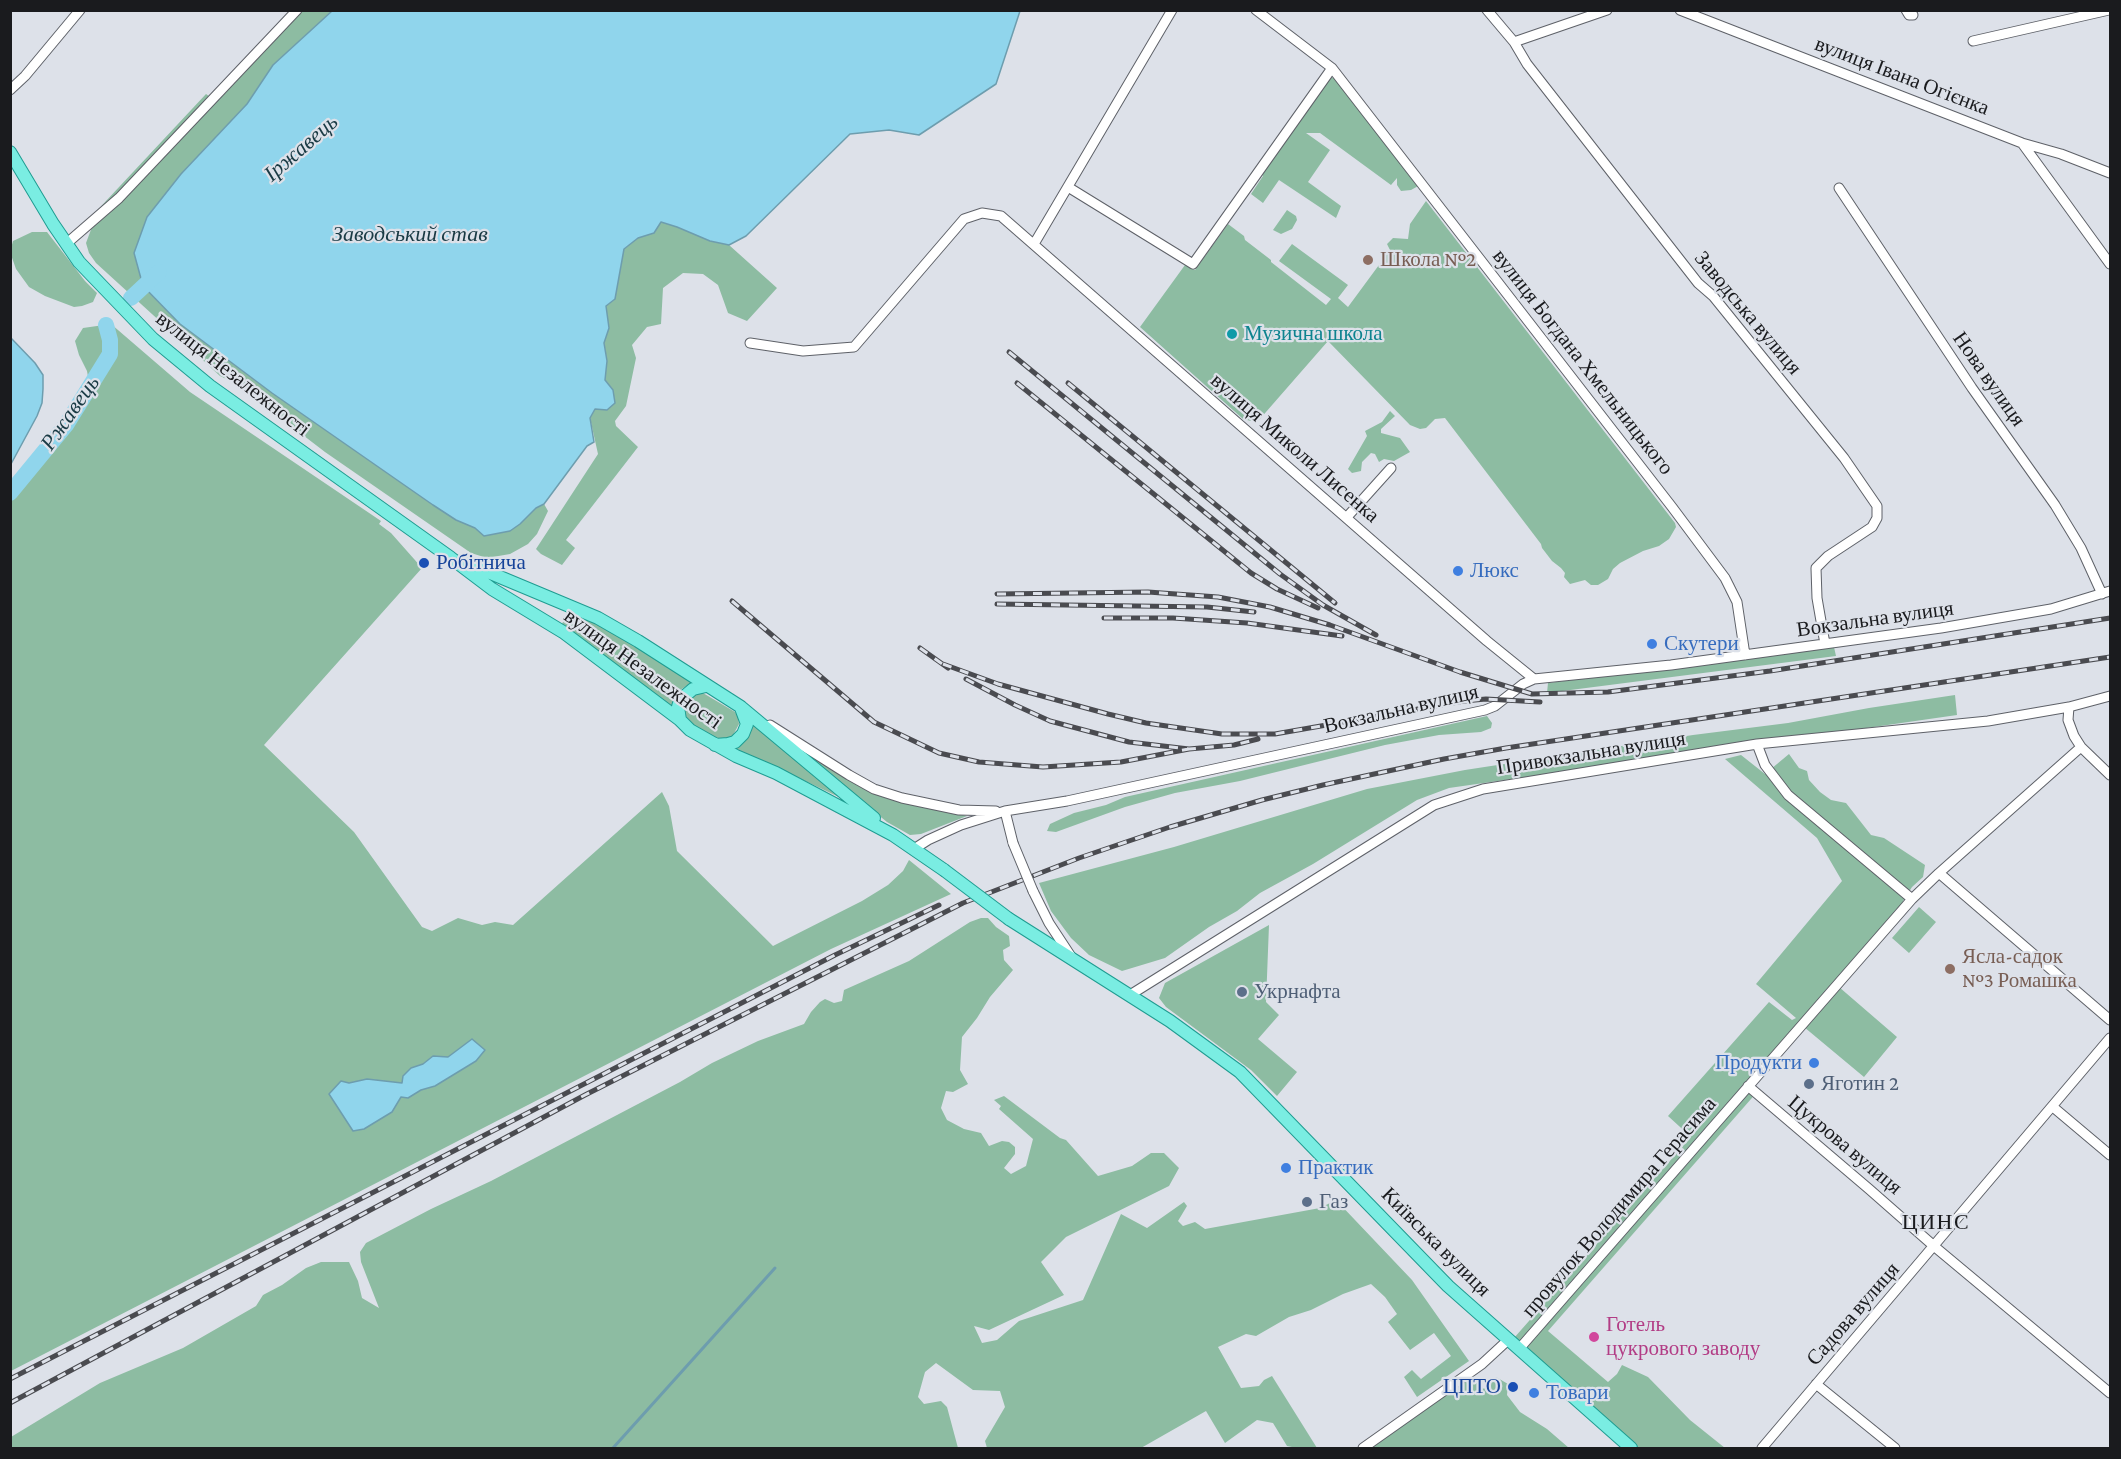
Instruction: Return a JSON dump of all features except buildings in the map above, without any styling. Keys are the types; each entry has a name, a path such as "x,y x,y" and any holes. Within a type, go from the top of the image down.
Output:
{"main road":[{"name":"вулиця Незалежності","path":"10,152 66,244 95,280 153,339 183,365 286,442 492,589 563,632 680,720 690,730 715,745 776,773 893,835 1009,919"},
{"name":"вулиця Незалежності","path":"451,558 500,576 598,618 638,640 741,707 893,835"},
{"path":"680,720 678,707 680,700 693,689 706,686"},
{"path":"715,745 735,742 743,734 747,724 741,707"},
{"name":"Київська вулиця","path":"1009,919 1170,1021 1240,1072 1448,1286 1631,1449"}],"street":[{"path":"10,90 25,76 80,10"},
{"path":"66,244 119,198 297,10"},
{"path":"1034,244 1172,10"},
{"name":"вулиця Богдана Хмельницького","path":"1256,10 1332,68 1725,578 1737,602 1745,655"},
{"name":"Заводська вулиця","path":"1487,10 1514,42 1527,64 1698,284 1713,296 1844,458 1877,506 1877,518 1872,527 1828,556 1816,568 1817,598 1825,644"},
{"path":"1514,42 1607,10"},
{"name":"вулиця Івана Огієнка","path":"1680,10 2022,143 2061,154 2110,173"},
{"path":"1974,41 2109,10"},
{"path":"1068,187 1193,264 1332,68"},
{"path":"2022,143 2110,264"},
{"name":"Нова вулиця","path":"1839,188 1972,388 2055,504 2106,592"},
{"name":"вулиця Миколи Лисенка","path":"750,343 803,351 854,347 964,219 982,213 1001,216 1534,679"},
{"path":"1347,517 1391,468"},
{"name":"Вокзальна вулиця","path":"914,849 961,825 1005,811 1067,801 1485,710 1495,706 1523,684 1534,679 1671,665 2004,618 2051,609 2106,592"},
{"name":"Привокзальна вулиця","path":"1130,995 1434,805 1494,787 1757,744 1988,721 2069,707 2110,696"},
{"path":"741,707 849,776 874,789 902,798 959,810 1005,811 1013,843 1033,891 1049,923 1076,962"},
{"path":"2069,707 2068,720 2081,747 2110,775"},
{"path":"1757,744 1765,765 1788,795 1912,899"},
{"name":"провулок Володимира Герасима","path":"1519,1349 1912,899 2081,747"},
{"path":"1939,873 2110,1020"},
{"name":"Садова вулиця","path":"1762,1449 2110,1038"},
{"name":"Цукрова вулиця","path":"1748,1086 1935,1247 2110,1393"},
{"path":"2052,1107 2110,1155"},
{"path":"1363,1449 1482,1364 1508,1340"},
{"path":"1816,1384 1895,1449"}],"green space":[{"path":"300,11 332,11 273,65 247,104 181,174 147,217 143,286 180,324 272,393 456,520 475,528 520,524 536,508 544,504 548,511 537,534 528,544 510,554 487,558 471,553 325,452 235,383 220,376 96,263 89,253 86,243 92,227 91,217 206,94 216,101"},
{"path":"1324,77 1336,78 1420,185 1411,190 1401,191 1397,185 1397,178 1391,185 1320,133 1306,133 1330,150 1308,182 1341,206 1336,218 1279,180 1263,203 1251,194 1263,176 1258,169"},
{"path":"1426,201 1675,523 1676,527 1669,539 1659,546 1643,551 1620,563 1613,569 1608,579 1598,585 1591,585 1585,580 1570,584 1564,577 1565,573 1552,561 1445,418 1435,419 1426,428 1420,429 1410,425 1328,341 1259,420 1251,421 1243,419 1140,327 1185,265 1195,270 1228,224 1271,262 1326,305 1331,299 1279,261 1292,244 1348,285 1338,298 1348,307 1390,250 1387,244 1393,238 1408,239 1410,224"},
{"path":"1287,210 1296,216 1297,220 1292,229 1281,234 1273,230"},
{"path":"661,222 710,241 729,245 777,288 747,321 728,313 718,285 703,274 683,273 663,288 661,324 647,327 632,345 636,358 626,406 615,421 616,426 638,447 566,540 575,548 562,565 536,549 598,454 590,418 595,409 613,390 605,380 607,361 604,343 609,328 606,306 615,299 624,249 638,238 654,233"},
{"path":"32,232 47,232 97,293 93,302 74,307 29,287 16,269 10,252 13,241"},
{"path":"111,324 190,392 381,521 379,524 391,533 422,568 264,745 354,832 422,927 432,931 458,918 482,925 495,922 513,925 662,792 669,806 677,851 773,946 862,901 888,885 903,871 909,860 951,894 831,949 11,1371 11,499 49,450 90,388 87,371 75,341 83,328","holes":["433,1056 476,1061 435,1086 421,1090 408,1098 401,1097 397,1103 341,1081 348,1083 367,1079 402,1083 411,1068 423,1064"]},
{"path":"1390,411 1395,416 1381,429 1381,433 1400,438 1410,452 1394,461 1384,459 1379,462 1375,454 1371,453 1362,462 1361,471 1352,473 1348,469 1367,436 1365,431 1382,422"},
{"path":"569,612 596,623 694,681 677,692 672,708 560,627"},
{"path":"1834,647 1836,656 1547,693 1548,683"},
{"path":"703,693 735,712 739,724 732,737 716,741 699,731 687,720 685,712 687,703 696,694"},
{"path":"1955,695 1957,715 1449,788 1417,800 1313,864 1260,893 1237,911 1209,927 1165,958 1122,971 1089,955 1071,938 1051,911 1039,883 1174,847 1367,789 1465,770 1693,735 1788,723"},
{"path":"1487,716 1492,723 1491,728 1481,732 1439,735 1385,745 1240,781 1175,793 1125,807 1056,832 1047,831 1050,824 1074,813 1106,805 1125,797"},
{"path":"751,722 843,799 734,749 745,740"},
{"path":"782,737 900,801 967,816 921,834 910,835 887,822"},
{"path":"1789,754 1799,768 1807,771 1809,780 1820,792 1831,800 1846,803 1871,835 1884,838 1925,865 1923,877 1912,887 1903,901 1910,908 1839,987 1897,1037 1864,1077 1804,1027 1753,1086 1758,1091 1548,1331 1608,1382 1617,1374 1622,1365 1648,1377 1690,1420 1725,1448 1638,1448 1514,1338 1691,1137 1668,1116 1769,1002 1792,1020 1796,1018 1756,984 1842,881 1817,838 1725,759 1741,755 1765,774"},
{"path":"1919,907 1936,922 1909,953 1892,938"},
{"path":"988,918 1009,936 1010,946 1003,950 1004,960 1013,970 990,997 962,1037 960,1070 968,1084 953,1092 946,1091 941,1108 947,1120 964,1129 981,1133 989,1146 1002,1141 1009,1142 1015,1147 1015,1154 1004,1168 1011,1174 1026,1166 1033,1139 999,1109 1001,1106 994,1100 1004,1096 1060,1138 1066,1140 1098,1176 1132,1166 1151,1153 1164,1153 1179,1168 1169,1186 1066,1237 1041,1262 1064,1295 989,1330 974,1326 982,1343 997,1340 1019,1321 1083,1300 1121,1214 1147,1228 1184,1202 1187,1206 1178,1221 1183,1226 1195,1222 1205,1229 1320,1208 1336,1200 1412,1280 1469,1361 1417,1397 1404,1377 1412,1370 1421,1379 1451,1356 1434,1333 1410,1350 1388,1322 1397,1314 1385,1297 1371,1284 1289,1317 1256,1336 1246,1334 1218,1347 1241,1388 1259,1386 1272,1376 1317,1448 1287,1446 1273,1423 1257,1420 1225,1443 1206,1411 1141,1448 987,1448 985,1441 1005,1407 1000,1391 973,1390 936,1363 925,1372 918,1397 924,1404 941,1401 947,1407 958,1448 11,1448 11,1437 100,1383 183,1348 256,1306 263,1295 306,1268 321,1262 349,1262 358,1281 362,1298 379,1308 361,1262 360,1252 366,1243 491,1181 712,1063 758,1041 804,1024 811,1012 825,999 834,1003 842,1001 844,990 909,961 970,922"},
{"path":"1269,925 1266,1002 1279,1015 1258,1039 1297,1072 1277,1096 1251,1070 1166,1007 1159,998 1165,983"},
{"path":"1472,1377 1484,1389 1496,1377 1508,1384 1507,1395 1520,1412 1547,1429 1569,1448 1370,1448"}],"water":[{"name":"Заводський став","path":"332,11 1020,11 996,84 919,135 889,130 850,134 746,236 729,245 710,241 661,222 654,233 638,238 624,249 615,299 606,306 609,328 604,343 607,361 605,380 613,390 615,403 607,410 595,409 590,418 594,442 587,446 544,504 536,508 510,531 484,536 475,528 456,520 433,505 272,393 180,324 143,286 134,253 147,217 181,174 247,104 273,65"},
{"path":"11,338 43,375 43,389 42,403 37,416 11,464"},
{"path":"472,1039 485,1050 476,1061 435,1086 421,1090 408,1098 401,1097 392,1112 364,1129 353,1131 329,1094 341,1081 349,1083 367,1079 402,1083 403,1076 411,1068 423,1064 433,1056 448,1057"}],"waterway":[{"name":"Ржавець","path":"131,298 159,272"},
{"name":"Ржавець","path":"10,493 66,425 110,354 110,340 106,325"},
{"path":"613,1448 775,1268"}],"railway":[{"path":"1009,352 1280,574 1323,605 1376,635"},
{"path":"1017,383 1251,573 1277,589 1318,608"},
{"path":"1068,383 1335,603"},
{"path":"997,594 1148,592 1218,597 1270,607 1330,625 1460,672 1532,694 1608,692 1770,671 2110,618"},
{"path":"732,601 874,722 939,753 979,762 1043,767 1121,762 1189,749"},
{"path":"997,604 1207,607 1254,612"},
{"path":"1104,618 1173,618 1247,623 1342,636"},
{"path":"920,648 948,668"},
{"path":"10,1403 585,1095 963,903 1079,858 1170,827 1262,800 1444,759 2110,657"},
{"path":"943,664 998,684 1108,714 1146,723 1222,734 1275,734 1464,701 1486,699 1540,702"},
{"path":"966,679 1050,721 1129,742 1189,749 1234,745 1258,739"},
{"path":"10,1379 835,955 939,905"}],"place":[{"name":"Школа №2","path":"1368,260"},
{"name":"Музична школа","path":"1232,334"},
{"name":"Робітнича","path":"424,563"},
{"name":"Люкс","path":"1458,571"},
{"name":"Скутери","path":"1652,644"},
{"name":"Ясла-садок №3 Ромашка","path":"1950,969"},
{"name":"Укрнафта","path":"1242,992"},
{"name":"Продукти","path":"1814,1063"},
{"name":"Яготин 2","path":"1809,1084"},
{"name":"Практик","path":"1286,1168"},
{"name":"Газ","path":"1307,1202"},
{"name":"Готель цукрового заводу","path":"1594,1337"},
{"name":"ЦПТО","path":"1513,1387"},
{"name":"Товари","path":"1534,1393"}],"district":[{"name":"ЦИНС","path":"1936,1222"}],"water label":[{"name":"Іржавець","path":"301,148"}]}
